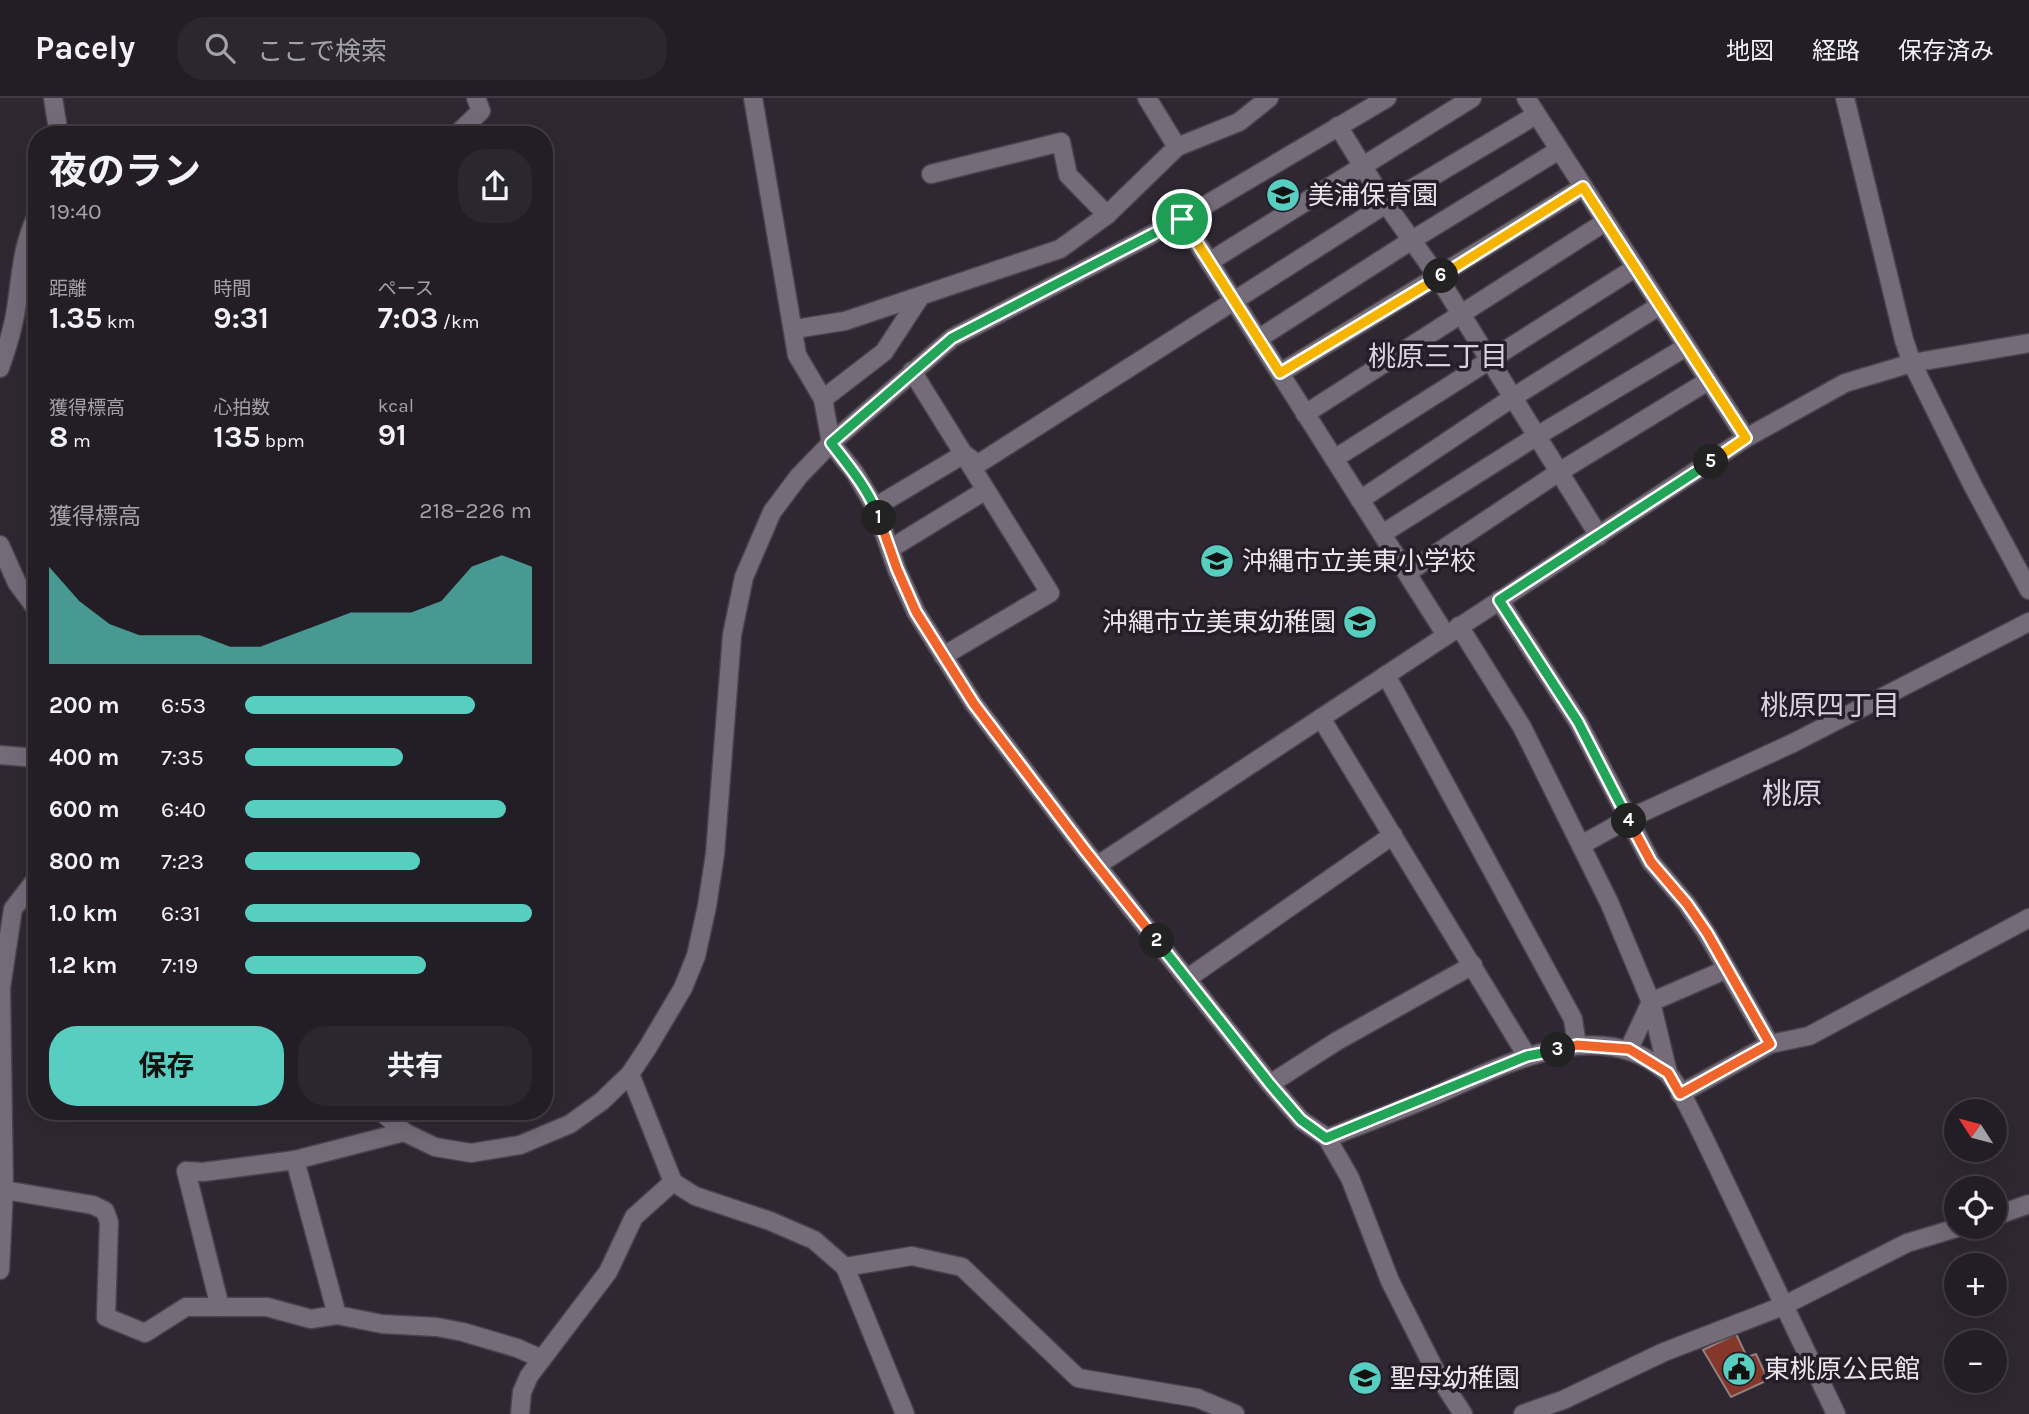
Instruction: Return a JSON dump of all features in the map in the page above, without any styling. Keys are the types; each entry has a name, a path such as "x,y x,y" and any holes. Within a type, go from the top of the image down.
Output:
{"street":[{"path":"53,98 58,126"},
{"path":"465,126 481,111 476,98"},
{"path":"753,98 797,355 823,399 831,443 855,473 875,507 916,612 974,704 1098,866 1270,1084 1301,1120 1326,1138 1350,1178 1390,1281 1436,1372 1463,1414"},
{"path":"1147,98 1177,147"},
{"path":"794,329 845,321 1060,249 1107,215 1177,147 1238,122 1269,98"},
{"path":"391,1120 404,1132 435,1147 471,1153 520,1145 570,1124 601,1101 630,1074 678,998 696,956 708,905 715,854 732,635 744,577 772,512 799,476 831,443 952,338 1182,219 1387,98"},
{"path":"1209,262 1472,98"},
{"path":"1527,98 1746,438"},
{"path":"1845,98 1904,340 1912,363 1973,486 2029,590"},
{"path":"964,454 978,464 1386,204 1536,115"},
{"path":"1338,126 1386,204 1438,277 1599,536"},
{"path":"931,174 1060,142 1068,175 1107,215"},
{"path":"1258,340 1412,240 1559,150"},
{"path":"1280,373 1583,187"},
{"path":"1182,219 1407,573 1453,630 1522,727 1609,902 1651,1002 1668,1073 1703,1136 1836,1414"},
{"path":"1306,414 1605,222"},
{"path":"0,368 10,341 21,269 28,243"},
{"path":"1334,459 1635,268"},
{"path":"823,399 884,352 920,297"},
{"path":"1360,500 1512,398 1659,306"},
{"path":"1098,866 1746,438 1845,383 1912,363 2029,343"},
{"path":"1382,534 1537,436 1686,347"},
{"path":"912,371 1050,593 943,656"},
{"path":"1407,573 1559,472 1709,381"},
{"path":"875,507 964,454"},
{"path":"890,549 985,490"},
{"path":"0,545 17,583 28,598"},
{"path":"1499,600 1578,722 1651,862 1687,904 1770,1044"},
{"path":"1581,845 1628,819 1793,743 2029,622"},
{"path":"1387,675 1573,1019 1577,1045"},
{"path":"1321,718 1527,1056"},
{"path":"0,755 28,757"},
{"path":"1188,978 1393,835"},
{"path":"0,1270 4,1190 1,988 13,909 28,890"},
{"path":"1680,1094 1770,1044 1809,1036 2029,918"},
{"path":"1270,1084 1337,1041 1473,965"},
{"path":"1629,1049 1651,1002 1727,969"},
{"path":"1326,1138 1527,1056 1577,1045 1629,1049 1668,1073"},
{"path":"630,1074 673,1182 695,1196 770,1221 814,1240 845,1267 905,1414"},
{"path":"220,1307 186,1171 203,1172 295,1160 404,1132"},
{"path":"295,1160 337,1315"},
{"path":"520,1414 522,1392 529,1376 608,1272 634,1217 673,1182"},
{"path":"4,1190 93,1205 105,1211 109,1222 106,1317 145,1333 186,1307 267,1307 311,1319 337,1315 382,1324 437,1327 517,1348 542,1359"},
{"path":"2007,1212 2029,1204"},
{"path":"1523,1414 1563,1399 1664,1352 1783,1306 1907,1243 1944,1232"},
{"path":"845,1267 912,1256 962,1267 1078,1378 1197,1398 1235,1414"}],"building":[{"name":"東桃原公民館","path":"1736,1334 1747,1357 1756,1354 1768,1380 1731,1397 1703,1350"}],"place":[{"name":"美浦保育園","path":"1283,195"},
{"name":"沖縄市立美東小学校","path":"1217,561"},
{"name":"沖縄市立美東幼稚園","path":"1360,622"},
{"name":"東桃原公民館","path":"1739,1369"},
{"name":"聖母幼稚園","path":"1365,1378"}],"district":[{"name":"桃原三丁目","path":"1438,356"},
{"name":"桃原四丁目","path":"1830,705"},
{"name":"桃原","path":"1792,794"}],"route":[{"path":"1583,187 1746,438 1499,600 1578,722 1651,862 1687,904 1707,933 1770,1044 1680,1094 1668,1073 1629,1049 1577,1045 1527,1056 1326,1138 1301,1120 1270,1084 1084,849 974,704 916,612 875,507 855,473 831,443 952,338 1182,219 1280,373 1583,187"}]}
